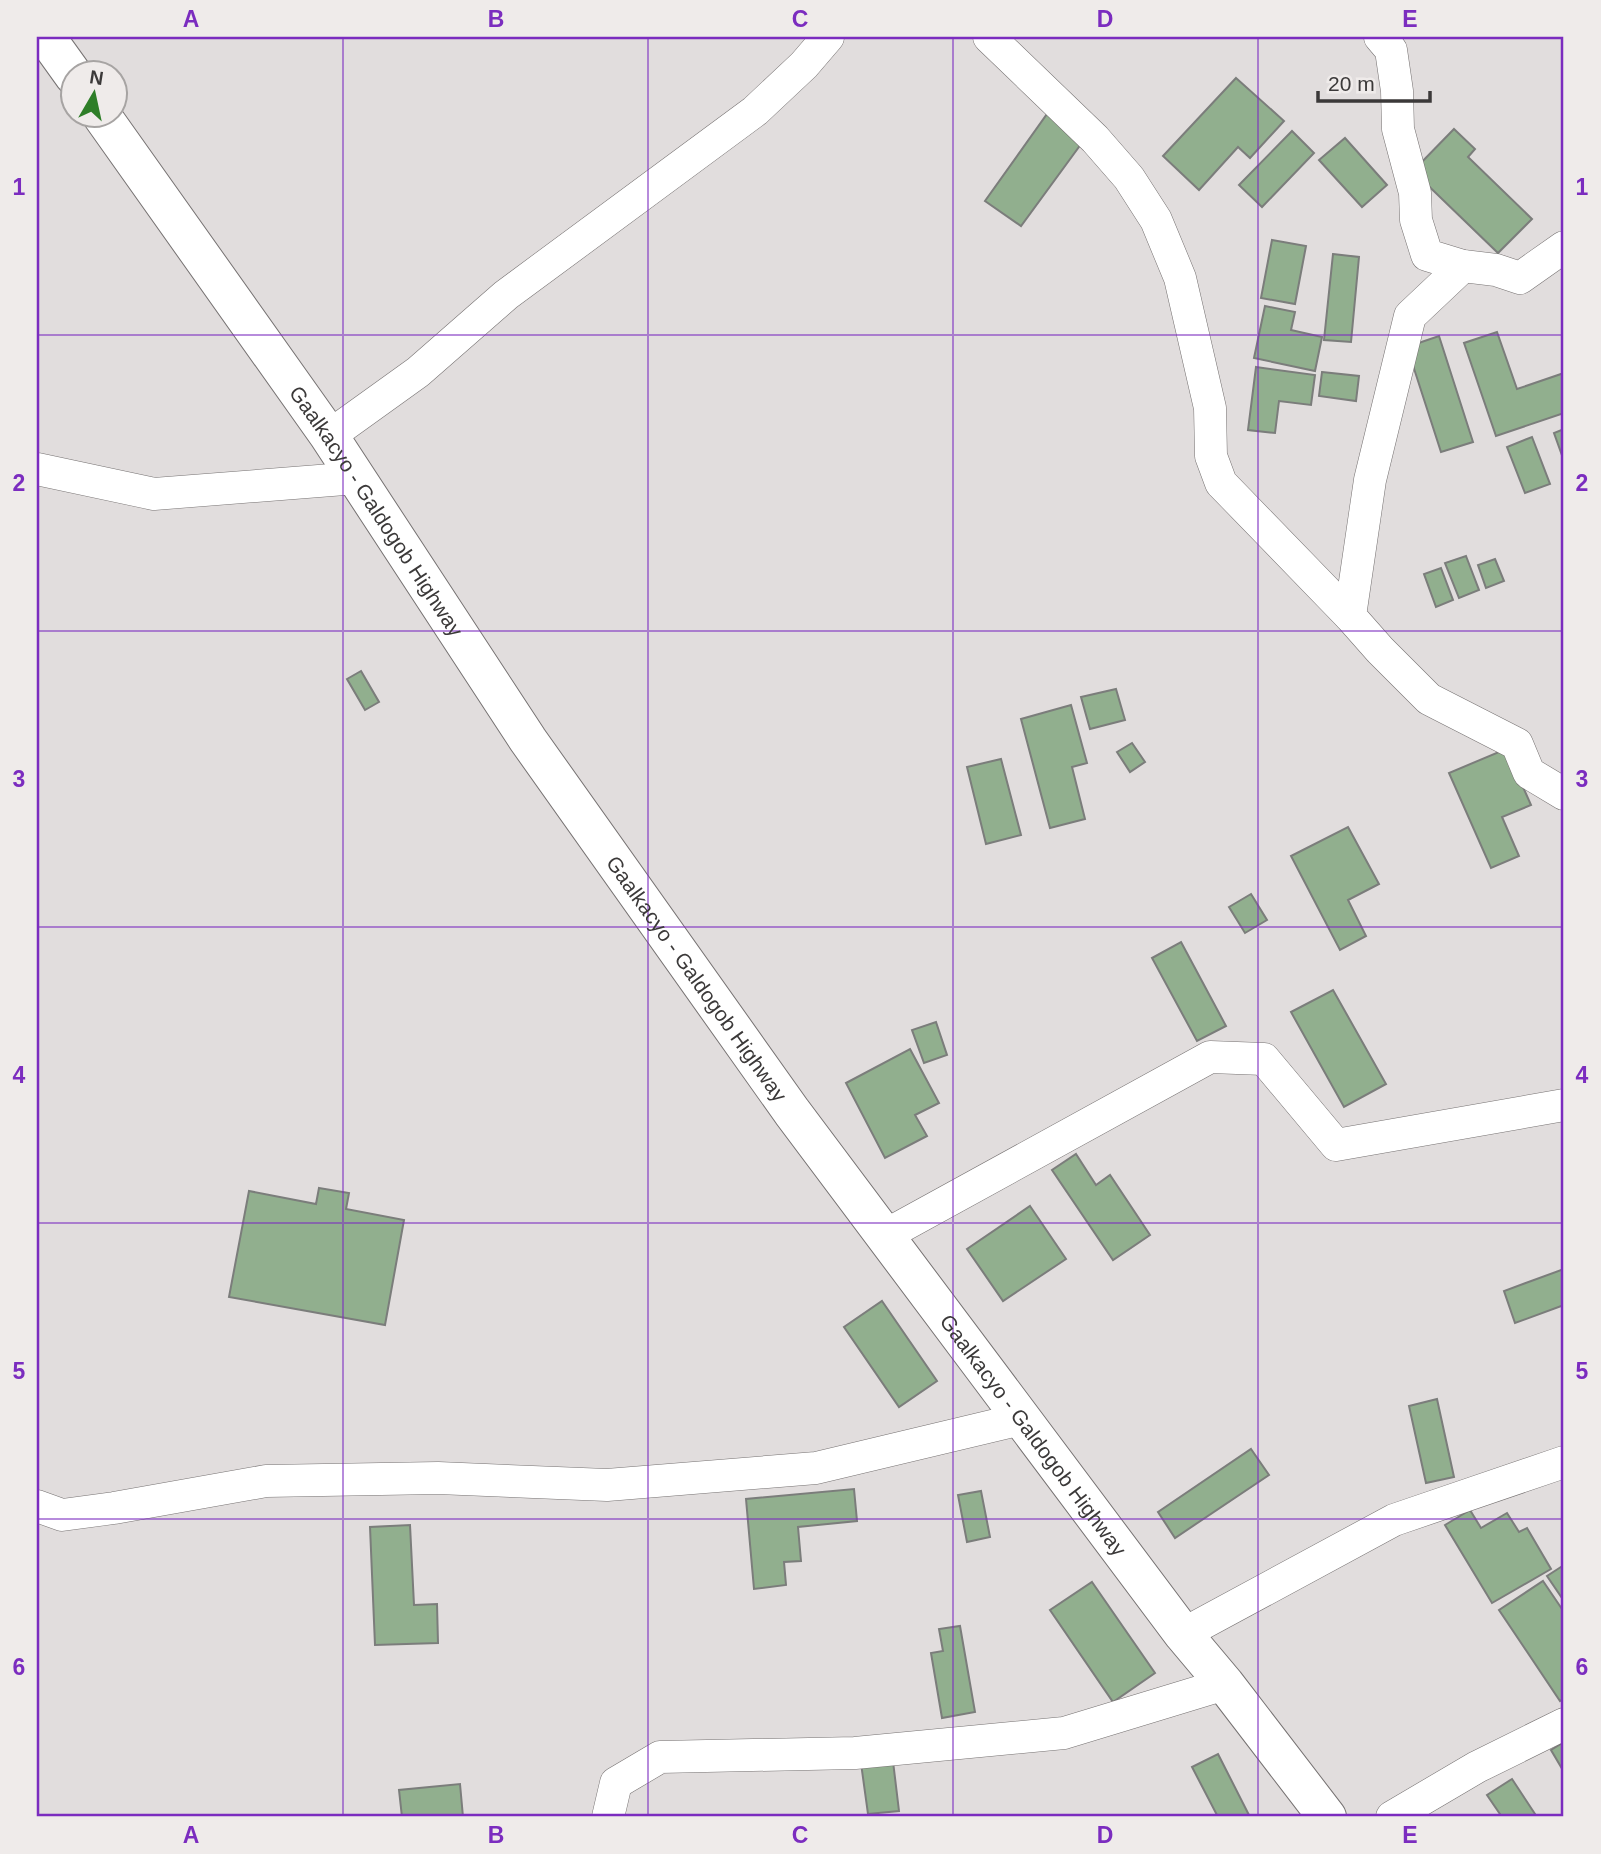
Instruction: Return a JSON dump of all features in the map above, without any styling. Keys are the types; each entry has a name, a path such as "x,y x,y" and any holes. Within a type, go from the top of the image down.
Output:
{"street":[{"path":"46,37 63,60"},
{"path":"330,436 418,372 517,287 755,111 804,65 828,37"},
{"path":"989,37 1095,139 1129,178 1156,220 1180,278 1210,408 1211,456 1222,483 1429,699 1517,744 1529,774 1564,794"},
{"path":"1380,37 1391,50 1397,91 1398,130 1415,193 1416,220 1427,255 1520,278 1564,247"},
{"name":"Gaalkacyo - Galdogob Highway","path":"112,130 330,436 528,740 784,1101 1183,1634 1327,1817"},
{"path":"1350,616 1370,480 1410,316 1463,266"},
{"path":"37,469 154,494 357,478"},
{"path":"884,1236 1210,1057 1264,1059 1336,1145 1564,1105"},
{"path":"37,1506 62,1515 266,1481 438,1478 607,1485 816,1468 1021,1419"},
{"path":"1183,1634 1394,1520 1564,1462"},
{"path":"608,1817 615,1783 660,1757 855,1752 1064,1732 1225,1684"},
{"path":"1392,1817 1477,1768 1564,1724"}],"building":[{"path":"1236,78 1284,121 1250,158 1238,147 1199,190 1163,156"},
{"path":"1047,114 1084,140 1021,226 985,201"},
{"path":"1454,129 1475,149 1468,157 1532,219 1498,253 1413,171"},
{"path":"1292,131 1314,153 1262,207 1239,185"},
{"path":"1345,138 1387,185 1362,207 1319,160"},
{"path":"1272,240 1306,246 1295,304 1261,298"},
{"path":"1333,254 1359,257 1351,342 1324,340"},
{"path":"1265,306 1295,312 1291,330 1322,337 1315,371 1254,358"},
{"path":"1497,332 1517,389 1564,373 1564,413 1496,436 1464,343"},
{"path":"1439,336 1473,442 1441,452 1407,347"},
{"path":"1256,367 1315,375 1311,405 1279,401 1275,433 1248,430"},
{"path":"1322,372 1359,376 1356,401 1319,396"},
{"path":"1564,429 1564,461 1554,433"},
{"path":"1532,437 1550,484 1525,493 1507,447"},
{"path":"1466,556 1479,590 1459,598 1445,563"},
{"path":"1495,559 1504,581 1486,588 1478,565"},
{"path":"1441,568 1453,600 1436,607 1424,574"},
{"path":"361,671 379,702 365,710 347,679"},
{"path":"1116,689 1125,720 1090,729 1081,697"},
{"path":"1071,705 1087,763 1072,767 1085,819 1050,828 1021,719"},
{"path":"1132,743 1145,762 1130,772 1117,752"},
{"path":"1506,749 1531,805 1502,817 1519,856 1491,868 1449,773"},
{"path":"1001,759 1021,835 986,844 967,767"},
{"path":"1348,827 1379,884 1348,900 1366,936 1340,950 1291,856"},
{"path":"1251,894 1267,920 1245,933 1229,907"},
{"path":"1181,942 1226,1026 1197,1041 1152,958"},
{"path":"1333,990 1386,1084 1344,1107 1291,1012"},
{"path":"936,1022 947,1055 924,1063 912,1030"},
{"path":"910,1049 939,1103 915,1115 927,1136 885,1158 846,1083"},
{"path":"1076,1154 1096,1185 1110,1175 1150,1235 1113,1260 1052,1170"},
{"path":"319,1188 349,1193 346,1209 404,1220 385,1325 229,1297 249,1191 316,1204"},
{"path":"1030,1206 1066,1259 1003,1301 967,1249"},
{"path":"1564,1269 1564,1305 1515,1323 1504,1291"},
{"path":"882,1301 937,1381 899,1407 844,1327"},
{"path":"1437,1399 1454,1477 1426,1483 1409,1406"},
{"path":"1251,1449 1269,1475 1175,1538 1158,1512"},
{"path":"854,1489 857,1521 798,1527 801,1561 784,1562 786,1585 754,1589 746,1499"},
{"path":"981,1491 990,1537 967,1542 958,1495"},
{"path":"1470,1510 1481,1528 1507,1513 1519,1532 1527,1528 1551,1569 1492,1603 1445,1525"},
{"path":"410,1525 414,1605 437,1604 438,1643 375,1645 370,1527"},
{"path":"1564,1565 1564,1601 1547,1576"},
{"path":"1543,1581 1564,1612 1564,1698 1560,1701 1499,1610"},
{"path":"1092,1582 1155,1673 1113,1702 1050,1610"},
{"path":"960,1626 975,1712 942,1718 931,1653 943,1651 939,1629"},
{"path":"1564,1742 1564,1772 1551,1750"},
{"path":"892,1753 899,1811 868,1814 860,1756"},
{"path":"1218,1754 1250,1817 1218,1817 1192,1767"},
{"path":"1512,1779 1537,1817 1502,1817 1487,1795"},
{"path":"460,1784 463,1817 402,1817 399,1790"}]}
